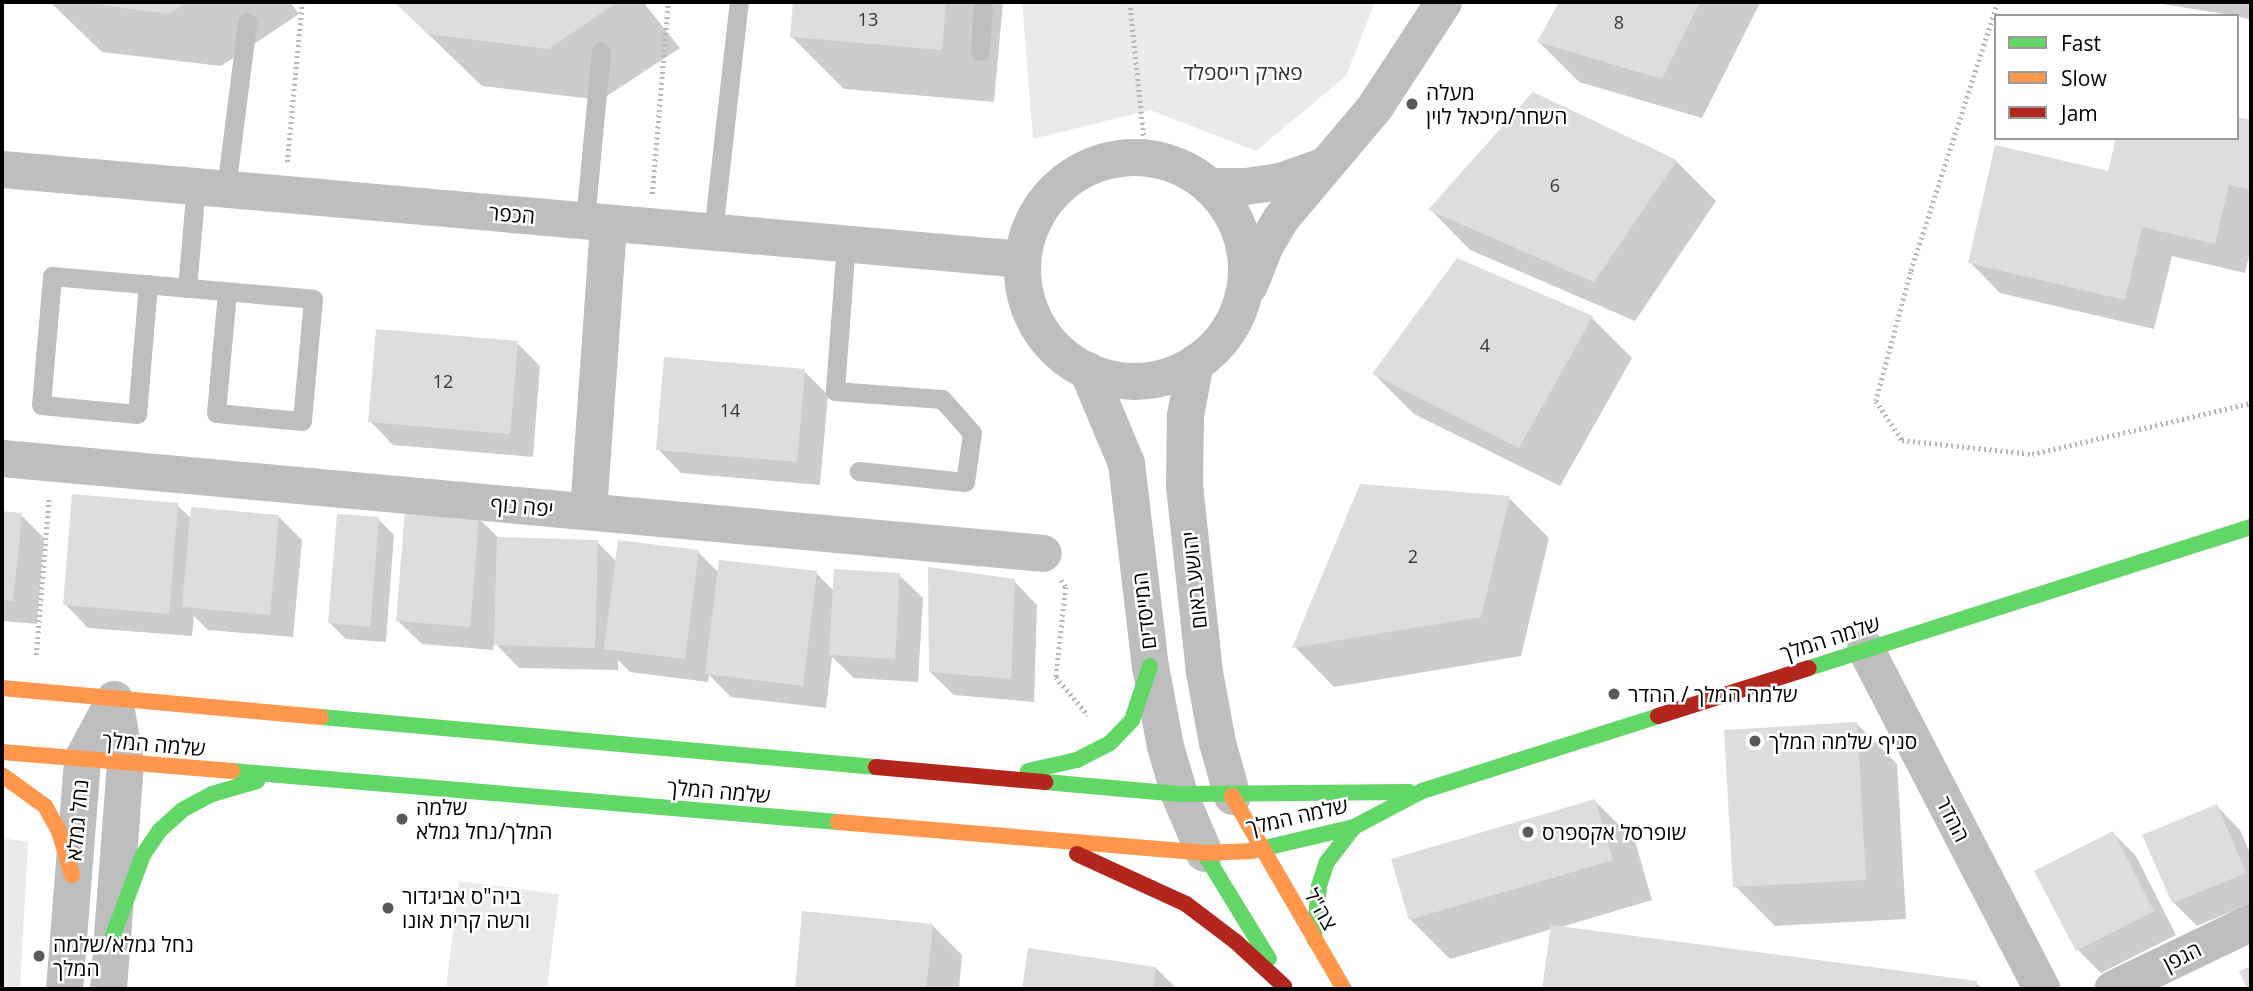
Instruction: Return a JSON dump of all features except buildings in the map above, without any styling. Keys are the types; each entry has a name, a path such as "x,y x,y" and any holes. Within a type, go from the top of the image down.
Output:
{"street":[{"path":"1238,313 1246,272 1240,231 1228,206 1209,186 1180,167 1146,158 1121,157 1096,163 1073,174 1054,191 1038,211 1027,234 1023,281 1037,325 1051,343 1087,370 1131,380 1175,373 1195,362 1213,349 1238,313 1264,247 1280,219 1375,106 1443,2"},
{"path":"1209,186 1245,186 1280,181 1326,164"},
{"name":"הכפר","path":"2,169 1023,259"},
{"path":"587,512 597,221"},
{"name":"יהושע באום","path":"1195,362 1185,415 1184,485 1204,672 1217,742 1232,796"},
{"name":"המייסדים","path":"1087,370 1126,463 1150,666 1179,794 1204,853"},
{"name":"יפה נוף","path":"2,458 1043,553"},
{"name":"שלמה המלך","path":"2,752 1204,853 1263,850 1354,827 1422,792 2251,527"},
{"name":"ההדר","path":"1865,649 2042,989"},
{"path":"984,778 1077,760 1110,743 1132,720 1150,666"},
{"name":"שלמה המלך","path":"2,688 1179,794 1232,796 1422,792"},
{"name":"נחל גמלא","path":"64,989 82,759 114,699"},
{"name":"נחל גמלא","path":"108,989 125,762 114,699"},
{"path":"2,775 24,788 45,806 59,831 72,875"},
{"path":"112,938 143,855 159,831 182,810 212,794 248,783 290,776"},
{"path":"1232,796 1263,850"},
{"path":"1314,939 1320,886 1327,862 1354,827"},
{"path":"1028,839 1094,859 1186,904 1235,941 1285,987"},
{"name":"צה\"ל","path":"1263,850 1344,989"},
{"path":"1204,853 1285,987"},
{"name":"הגפן","path":"2112,989 2251,922"}],"lane":[{"path":"713,232 738,2"},
{"path":"980,51 983,2"},
{"path":"187,288 247,22"},
{"path":"597,221 601,52"},
{"path":"846,243 835,391 942,398 972,433 965,482 859,471"},
{"path":"148,284 137,414 41,405 52,276 148,284 187,288 227,291 313,299 302,421 216,413 227,291"}],"path":[{"path":"284,194 302,2"},
{"path":"649,226 668,2"},
{"path":"1130,2 1146,158"},
{"path":"1994,14 1911,272 1876,401 1902,440 2032,454 2251,403"},
{"path":"33,691 52,463"},
{"path":"1043,553 1066,587 1056,677 1110,743"}],"green space":[{"name":"פארק רייספלד","path":"1022,2 1375,2 1346,76 1256,151 1150,110 1033,139"},
{"path":"2,838 28,842 20,989 2,989"},
{"path":"459,881 559,894 547,989 446,989"}],"traffic: fast":[{"path":"1809,668 2251,527"},
{"path":"1028,771 1077,760 1110,743 1132,720 1150,666"},
{"path":"1252,851 1354,827 1422,791 1658,716"},
{"path":"321,717 876,767"},
{"path":"232,771 838,822"},
{"path":"112,938 143,855 159,831 182,810 212,794 257,781"},
{"path":"1045,782 1179,794 1409,792"},
{"path":"1314,939 1319,886 1327,862 1354,827"},
{"path":"1204,853 1269,959"}],"traffic: slow":[{"path":"2,688 321,717"},
{"path":"2,752 232,771"},
{"path":"2,775 45,806 59,831 72,875"},
{"path":"1232,796 1344,989"},
{"path":"838,822 1204,853 1252,851"}],"traffic: jam":[{"path":"1658,716 1809,668"},
{"path":"876,767 1045,782"},
{"path":"1077,854 1186,904 1235,941 1284,986"}],"place":[{"name":"מעלה השחר/מיכאל לוין","path":"1412,104"},
{"name":"שלמה המלך / ההדר","path":"1614,694"},
{"name":"סניף שלמה המלך","path":"1755,741"},
{"name":"שלמה המלך/נחל גמלא","path":"402,819"},
{"name":"שופרסל אקספרס","path":"1528,832"},
{"name":"ביה\"ס אביגדור ורשה קרית אונו","path":"388,908"},
{"name":"נחל גמלא/שלמה המלך","path":"39,956"}]}
